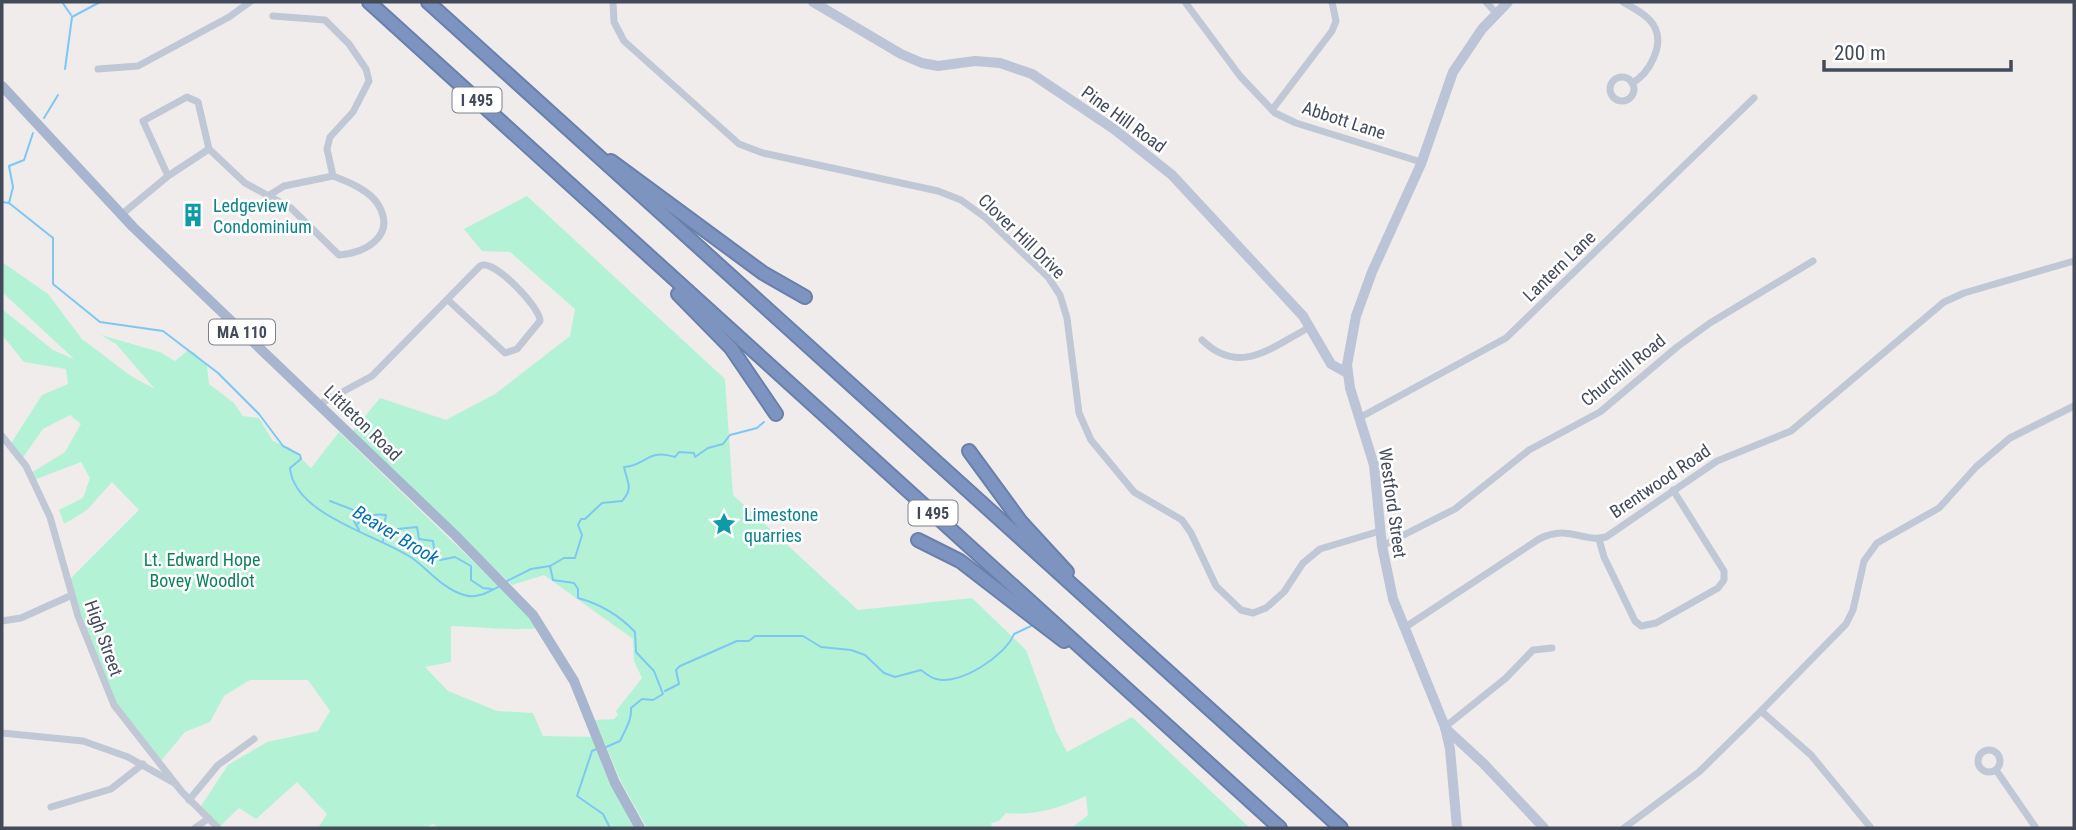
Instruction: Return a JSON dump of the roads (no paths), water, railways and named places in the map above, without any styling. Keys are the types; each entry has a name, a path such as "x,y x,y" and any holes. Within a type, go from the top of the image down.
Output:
{"highway":[{"name":"I 495","path":"369,2 1280,828"},
{"name":"I 495","path":"428,2 1341,828"},
{"path":"584,144 626,170 763,273 805,297"},
{"path":"585,198 731,348 776,414"},
{"path":"969,451 1021,522 1111,622"},
{"path":"918,540 960,561 1134,698"}],"main road":[{"name":"Pine Hill Road","path":"813,2 901,54 922,63 938,66 975,61 1000,64 1031,74 1060,91 1172,175 1259,266 1310,327 1329,362 1347,373"},
{"name":"Westford Street","path":"1457,828 1451,759 1445,727 1393,598 1382,546 1374,465 1347,373 1356,316 1372,272 1421,162 1453,72 1507,2"},
{"name":"Littleton Road","path":"2,86 121,215 522,603 562,660 608,767 640,828"},
{"path":"1445,727 1544,828"},
{"path":"1451,759 1471,751"}],"street":[{"path":"98,69 138,66 229,17 250,2"},
{"name":"Clover Hill Drive","path":"613,2 614,22 624,41 739,144 763,153 955,197 981,214 1048,278 1065,308 1079,413 1091,440 1134,492 1182,520 1194,538 1216,586 1237,607 1250,613 1264,610 1284,592 1301,566 1317,552 1380,531"},
{"name":"Abbott Lane","path":"1185,2 1240,76 1272,110 1296,123 1421,162"},
{"path":"1272,110 1332,31 1336,21 1332,2"},
{"path":"1486,2 1496,13"},
{"path":"1623,2 1649,19 1657,38 1649,68 1632,83"},
{"path":"273,16 325,20 349,44 366,69 369,81 362,100 330,137 327,149 333,176"},
{"path":"167,176 142,121 187,97 198,102 209,149 245,183 268,196 291,208 338,255 355,254 373,244 384,226 379,206 351,183 333,176 284,186 268,196"},
{"name":"Lantern Lane","path":"1359,418 1506,338 1754,99"},
{"path":"121,215 167,176 209,149"},
{"name":"Churchill Road","path":"1382,546 1455,509 1529,450 1600,412 1658,361 1710,323 1813,261"},
{"name":"Brentwood Road","path":"1404,628 1544,537 1569,532 1599,539 1609,535 1730,454 1791,431 1944,302 2074,261"},
{"path":"318,405 372,376 480,266 489,264 536,308 540,321 517,349 505,353 447,300"},
{"path":"1202,340 1223,355 1241,359 1310,327"},
{"path":"1624,828 1699,772 1846,624 1853,610 1864,561 1877,543 1939,508 1976,467 2010,438 2074,406"},
{"name":"High Street","path":"2,436 22,459 58,537 72,595 114,705 176,785 218,828"},
{"path":"1599,539 1604,557 1635,621 1641,626 1656,623 1718,588 1724,580 1724,571 1673,490"},
{"path":"2,621 21,618 72,595"},
{"path":"1445,727 1506,678 1533,650 1552,648"},
{"path":"1761,711 1811,755 1871,828"},
{"path":"2,733 75,739 143,764 176,785"},
{"path":"189,800 218,765 254,739"},
{"path":"51,807 111,789 143,764"},
{"path":"1996,770 2036,828"},
{"path":"195,828 209,818"}],"waterway":[{"path":"62,2 71,15"},
{"path":"65,69 72,17 100,2"},
{"path":"44,118 58,95"},
{"path":"9,203 13,187 9,166 24,160 33,133"},
{"name":"Beaver Brook","path":"2,202 9,203 53,238 53,284 100,322 163,331 218,373 259,414 283,446 300,455 301,459 290,468 295,484 306,499 321,511 397,549 456,592 469,596 478,595 500,586"},
{"path":"550,566 564,558 575,558 582,535 578,525 581,519 585,519 602,503 622,501 626,496 629,485 624,467 652,456 675,457 679,452 694,453 695,457 708,448 723,444 730,435 757,428 764,422"},
{"path":"330,501 356,511 354,521 359,530"},
{"path":"357,524 370,516 386,515 384,525 388,530 417,527 419,539 433,541 435,556 440,560 455,557 471,566 471,580 483,588 492,589"},
{"path":"383,541 384,530"},
{"name":"Beaver Brook","path":"507,581 531,569 550,566 553,580 574,583 578,589 578,598 609,611 635,632 636,652 654,671 663,694 653,700 642,699 631,708 629,721 620,741 606,747"},
{"path":"665,691 679,684 676,670 680,666 737,641 749,641 755,636 803,636 821,647 851,650 865,655 884,673 895,677 921,670 934,678 946,680 981,667 1002,651 1014,634 1033,625"},
{"name":"Beaver Brook","path":"597,749 592,751 577,796 603,814 610,828"}],"place":[{"name":"Ledgeview Condominium","path":"193,215"},
{"name":"Limestone quarries","path":"724,524"}],"park label":[{"name":"Lt. Edward Hope Bovey Woodlot","path":"202,569"}]}
